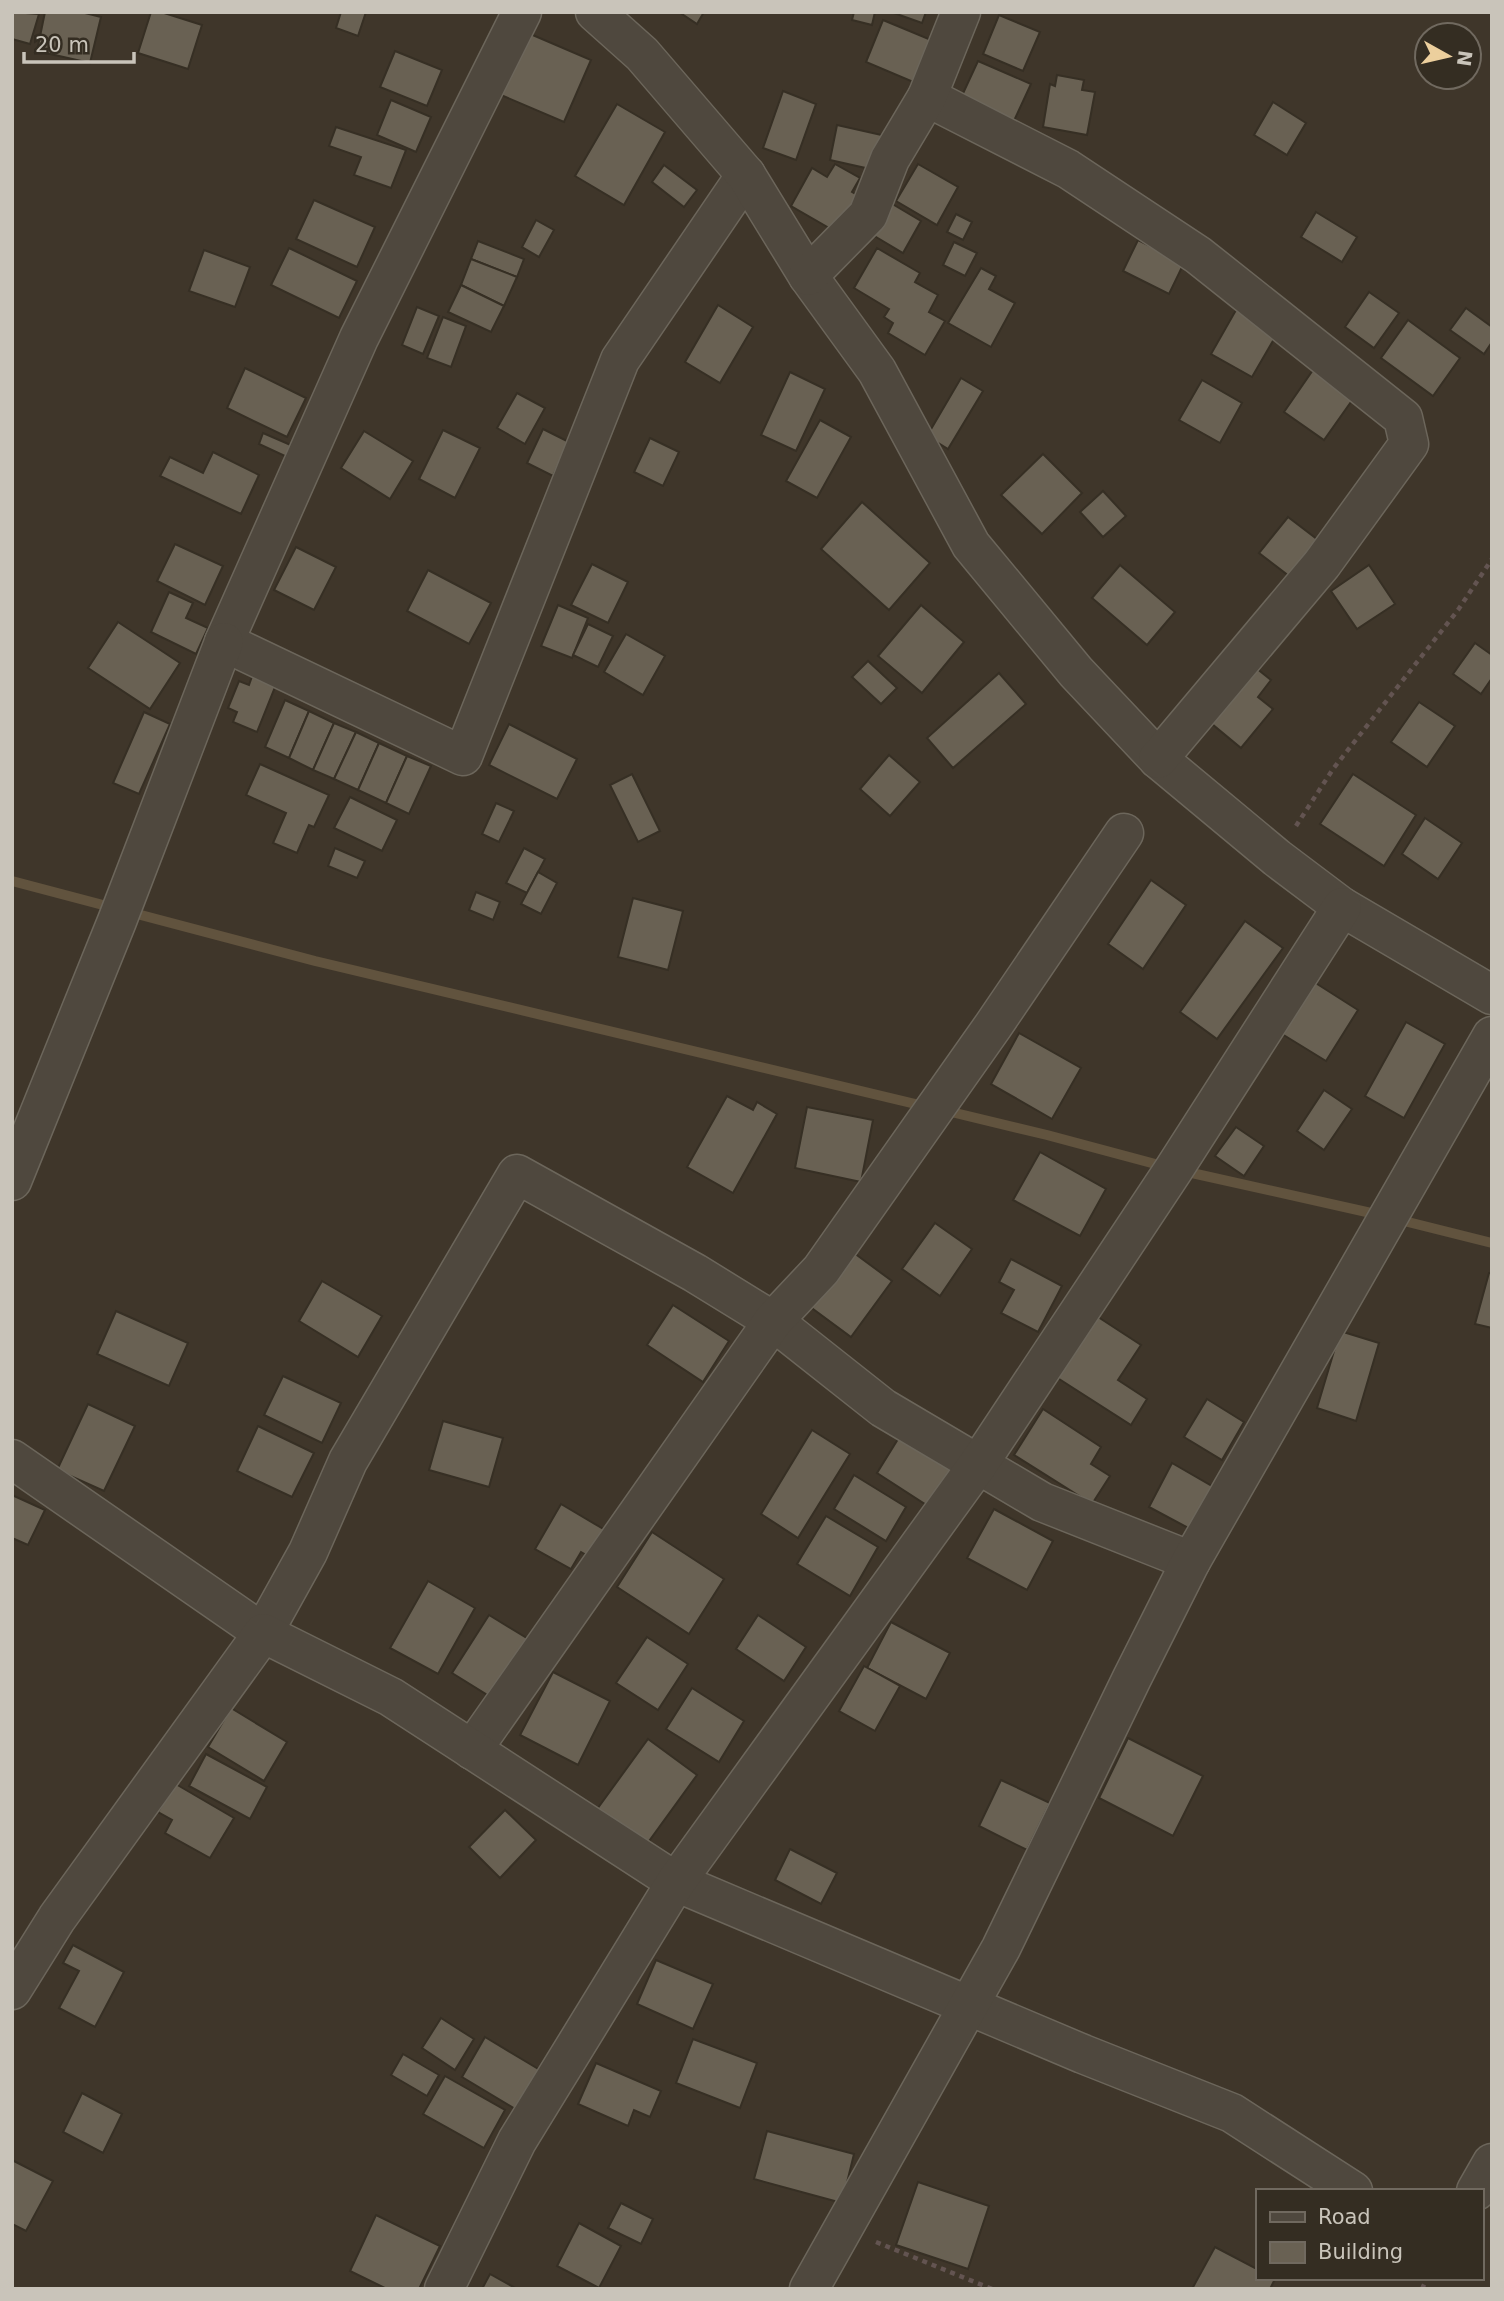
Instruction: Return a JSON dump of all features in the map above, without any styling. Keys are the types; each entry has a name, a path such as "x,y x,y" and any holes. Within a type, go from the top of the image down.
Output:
{"street":[{"path":"12,1181 123,905 223,642 359,338 522,12"},
{"path":"595,12 642,54 746,175 808,276 877,371 971,545 1076,673 1158,759 1277,858 1342,907 1492,995"},
{"path":"808,276 868,215 890,159 926,97 961,12"},
{"path":"926,97 1068,169 1198,255 1403,418 1409,444 1322,564 1158,759"},
{"path":"223,642 463,756 620,360 746,175"},
{"path":"472,1750 772,1321 821,1269 993,1026 1125,833"},
{"path":"444,2289 516,2141 676,1882 979,1463 1174,1169 1342,907"},
{"path":"809,2289 1001,1948 1191,1561 1492,1036"},
{"path":"12,1990 57,1918 264,1633 308,1552 348,1461 517,1174 695,1273 772,1321 883,1408 1042,1502 1191,1561"},
{"path":"12,1459 264,1633 391,1697 676,1882 1232,2113 1350,2189"},
{"path":"1477,2189 1492,2163"}],"path":[{"path":"1277,858 1333,769 1458,610 1492,559"},
{"path":"844,2228 992,2289"}],"building":[{"path":"12,12 39,14 30,44 12,39"},
{"path":"45,12 81,12 101,17 90,63 37,51"},
{"path":"151,12 161,12 202,25 188,69 138,53"},
{"path":"341,12 366,12 358,36 336,28"},
{"path":"679,12 704,12 697,24"},
{"path":"854,12 875,12 872,25 852,20"},
{"path":"891,12 926,12 922,23"},
{"path":"999,15 1040,32 1023,71 983,54"},
{"path":"883,20 936,42 918,84 866,62"},
{"path":"528,33 591,60 564,122 501,95"},
{"path":"395,51 442,70 427,106 380,87"},
{"path":"978,61 1031,84 1012,125 959,102"},
{"path":"1057,75 1084,80 1082,90 1095,92 1087,135 1043,127 1050,84 1055,86"},
{"path":"783,91 816,104 796,160 763,148"},
{"path":"391,100 431,117 416,152 377,135"},
{"path":"1273,102 1306,123 1287,155 1254,135"},
{"path":"617,104 665,132 624,205 575,176"},
{"path":"837,125 886,136 879,171 830,160"},
{"path":"336,127 406,150 391,188 354,175 361,157 329,146"},
{"path":"835,164 860,178 852,192 864,199 843,236 791,206 812,168 827,177"},
{"path":"918,164 958,187 937,225 896,201"},
{"path":"664,165 697,190 684,207 652,182"},
{"path":"314,200 375,227 357,267 296,239"},
{"path":"889,202 921,221 903,253 871,234"},
{"path":"1316,212 1357,237 1342,262 1301,237"},
{"path":"956,214 972,222 963,240 947,232"},
{"path":"536,220 554,230 539,257 522,247"},
{"path":"1138,240 1184,263 1169,294 1123,271"},
{"path":"478,241 524,259 517,277 471,259"},
{"path":"954,242 977,253 965,276 943,265"},
{"path":"289,248 357,281 339,318 271,285"},
{"path":"877,248 920,273 915,282 938,295 929,312 945,321 925,355 888,333 893,323 884,317 889,309 854,288"},
{"path":"204,250 250,267 235,307 189,291"},
{"path":"471,259 517,277 504,306 461,285"},
{"path":"981,268 996,276 989,289 1015,303 991,347 948,323"},
{"path":"461,285 504,306 491,332 448,312"},
{"path":"1369,292 1399,313 1374,348 1345,327"},
{"path":"718,305 753,327 720,383 685,362"},
{"path":"417,307 439,316 423,354 402,345"},
{"path":"1466,308 1492,327 1492,342 1484,354 1450,330"},
{"path":"1236,310 1277,334 1252,377 1211,354"},
{"path":"443,317 466,326 451,367 427,358"},
{"path":"1408,320 1460,358 1433,396 1381,358"},
{"path":"245,368 306,398 287,437 227,408"},
{"path":"1313,370 1353,399 1324,440 1284,412"},
{"path":"790,372 825,389 796,451 761,435"},
{"path":"961,378 983,391 948,449 927,436"},
{"path":"1202,380 1242,403 1220,443 1179,420"},
{"path":"517,393 545,408 525,444 497,428"},
{"path":"820,420 851,437 817,498 786,481"},
{"path":"543,429 569,442 553,476 527,463"},
{"path":"443,430 480,448 455,498 419,479"},
{"path":"364,431 413,461 390,499 341,468"},
{"path":"263,433 293,446 287,457 259,444"},
{"path":"650,438 679,452 663,486 634,472"},
{"path":"213,452 259,475 241,514 160,476 170,457 203,473"},
{"path":"1043,454 1082,493 1042,534 1001,495"},
{"path":"1103,491 1126,516 1103,537 1080,512"},
{"path":"862,502 930,563 889,610 821,549"},
{"path":"1288,517 1322,543 1293,579 1259,553"},
{"path":"175,544 223,566 205,605 157,581"},
{"path":"296,547 336,567 314,610 274,590"},
{"path":"592,564 628,582 608,623 571,605"},
{"path":"1120,565 1175,612 1147,645 1092,598"},
{"path":"1369,565 1395,604 1357,629 1331,591"},
{"path":"428,570 491,603 469,644 407,611"},
{"path":"169,592 193,603 186,618 208,628 196,654 151,632"},
{"path":"558,605 588,618 572,658 541,646"},
{"path":"921,605 964,642 922,693 878,656"},
{"path":"118,622 180,663 150,709 88,668"},
{"path":"588,624 613,636 598,667 573,655"},
{"path":"626,634 665,656 643,695 604,672"},
{"path":"1475,643 1492,655 1492,678 1481,694 1453,674"},
{"path":"868,661 897,688 881,704 852,677"},
{"path":"1251,664 1271,680 1258,697 1273,709 1241,748 1206,719"},
{"path":"255,668 279,677 257,732 233,722 237,712 228,708 239,681 249,685"},
{"path":"999,673 1026,704 953,768 927,738"},
{"path":"285,700 309,711 289,758 265,747"},
{"path":"1419,702 1455,726 1427,767 1391,742"},
{"path":"309,711 334,723 313,770 289,758"},
{"path":"144,712 170,724 139,794 113,783"},
{"path":"334,723 356,732 334,779 313,770"},
{"path":"509,724 577,759 557,799 489,765"},
{"path":"356,732 379,743 358,790 334,779"},
{"path":"379,743 407,756 386,803 358,790"},
{"path":"889,755 920,782 890,816 860,789"},
{"path":"407,756 431,766 409,814 386,803"},
{"path":"260,764 329,795 314,827 309,825 297,853 273,843 286,813 246,795"},
{"path":"632,774 660,831 638,842 610,785"},
{"path":"1353,774 1416,815 1384,866 1320,824"},
{"path":"350,797 397,820 382,851 334,828"},
{"path":"496,803 514,811 499,842 482,834"},
{"path":"1425,818 1462,843 1438,879 1402,854"},
{"path":"335,848 365,861 357,878 328,866"},
{"path":"524,848 545,859 527,893 506,883"},
{"path":"538,872 557,883 541,914 521,904"},
{"path":"1151,880 1186,905 1143,969 1108,944"},
{"path":"476,892 500,902 493,920 469,910"},
{"path":"633,898 683,911 668,970 618,957"},
{"path":"1245,921 1283,948 1217,1039 1180,1012"},
{"path":"1314,982 1358,1010 1326,1061 1282,1034"},
{"path":"1406,1022 1445,1044 1404,1118 1365,1096"},
{"path":"1019,1033 1081,1068 1052,1119 991,1084"},
{"path":"1324,1090 1352,1109 1324,1150 1297,1131"},
{"path":"727,1096 753,1110 757,1102 777,1114 733,1193 687,1167"},
{"path":"807,1107 873,1120 861,1182 795,1168"},
{"path":"1236,1127 1264,1146 1244,1176 1215,1156"},
{"path":"1040,1152 1106,1189 1080,1236 1013,1200"},
{"path":"935,1223 972,1249 940,1296 902,1269"},
{"path":"850,1250 892,1281 851,1337 809,1306"},
{"path":"1011,1259 1062,1286 1038,1332 1001,1313 1014,1290 999,1282"},
{"path":"1489,1273 1492,1273 1492,1328 1475,1324"},
{"path":"322,1281 382,1316 358,1357 299,1321"},
{"path":"673,1305 729,1341 703,1382 647,1345"},
{"path":"116,1311 188,1343 169,1386 97,1354"},
{"path":"1095,1315 1141,1345 1118,1380 1147,1399 1131,1425 1056,1377"},
{"path":"1340,1331 1379,1343 1356,1421 1317,1408"},
{"path":"283,1376 341,1403 322,1443 264,1415"},
{"path":"1207,1399 1244,1422 1222,1460 1184,1437"},
{"path":"88,1404 135,1426 104,1491 57,1470"},
{"path":"1043,1409 1101,1447 1091,1464 1110,1476 1092,1504 1014,1455"},
{"path":"443,1421 503,1438 489,1487 429,1470"},
{"path":"258,1426 314,1453 292,1497 237,1471"},
{"path":"812,1430 850,1454 798,1538 761,1514"},
{"path":"903,1431 955,1464 928,1506 877,1473"},
{"path":"1172,1463 1217,1489 1194,1531 1149,1507"},
{"path":"854,1475 906,1507 886,1541 834,1509"},
{"path":"12,1495 45,1510 28,1545 12,1538"},
{"path":"561,1504 605,1530 590,1557 581,1552 571,1569 535,1549"},
{"path":"994,1509 1053,1541 1027,1590 967,1558"},
{"path":"826,1516 878,1547 850,1596 797,1564"},
{"path":"652,1532 724,1579 689,1634 617,1587"},
{"path":"428,1581 475,1608 438,1674 390,1648"},
{"path":"489,1615 530,1640 494,1699 452,1673"},
{"path":"758,1615 806,1647 784,1681 736,1649"},
{"path":"891,1622 950,1653 926,1699 867,1668"},
{"path":"647,1637 688,1664 658,1710 616,1683"},
{"path":"864,1666 900,1686 875,1731 839,1711"},
{"path":"553,1672 610,1701 578,1765 520,1735"},
{"path":"692,1688 744,1721 719,1762 666,1729"},
{"path":"231,1708 287,1742 264,1781 208,1747"},
{"path":"1128,1738 1203,1776 1173,1836 1099,1798"},
{"path":"648,1739 697,1775 644,1848 595,1812"},
{"path":"206,1754 267,1787 250,1819 189,1786"},
{"path":"1001,1780 1050,1803 1027,1850 979,1826"},
{"path":"174,1783 234,1818 210,1858 165,1833 172,1820 158,1812"},
{"path":"505,1810 536,1840 500,1878 469,1847"},
{"path":"790,1849 837,1873 821,1904 775,1880"},
{"path":"73,1945 124,1972 95,2027 59,2008 79,1971 63,1963"},
{"path":"656,1960 713,1984 693,2029 637,2004"},
{"path":"441,2018 474,2039 455,2070 422,2048"},
{"path":"485,2037 545,2073 522,2113 462,2077"},
{"path":"693,2039 757,2063 740,2108 676,2083"},
{"path":"403,2054 439,2075 427,2096 391,2075"},
{"path":"596,2063 661,2091 650,2117 634,2110 628,2126 578,2104"},
{"path":"445,2076 505,2110 484,2148 423,2114"},
{"path":"82,2093 122,2114 103,2153 63,2132"},
{"path":"767,2131 854,2154 842,2203 754,2179"},
{"path":"12,2160 53,2181 26,2231 12,2224"},
{"path":"918,2182 989,2206 968,2269 896,2245"},
{"path":"621,2203 653,2219 641,2244 608,2228"},
{"path":"376,2215 440,2246 419,2289 387,2289 350,2271"},
{"path":"579,2223 621,2246 599,2288 557,2266"},
{"path":"1215,2247 1256,2268 1256,2280 1274,2280 1270,2289 1192,2289"},
{"path":"490,2274 517,2289 482,2289"}],"waterway":[{"path":"12,881 315,961 928,1107"},
{"path":"943,1110 1174,1169 1380,1215"},
{"path":"1396,1219 1492,1243"}]}
